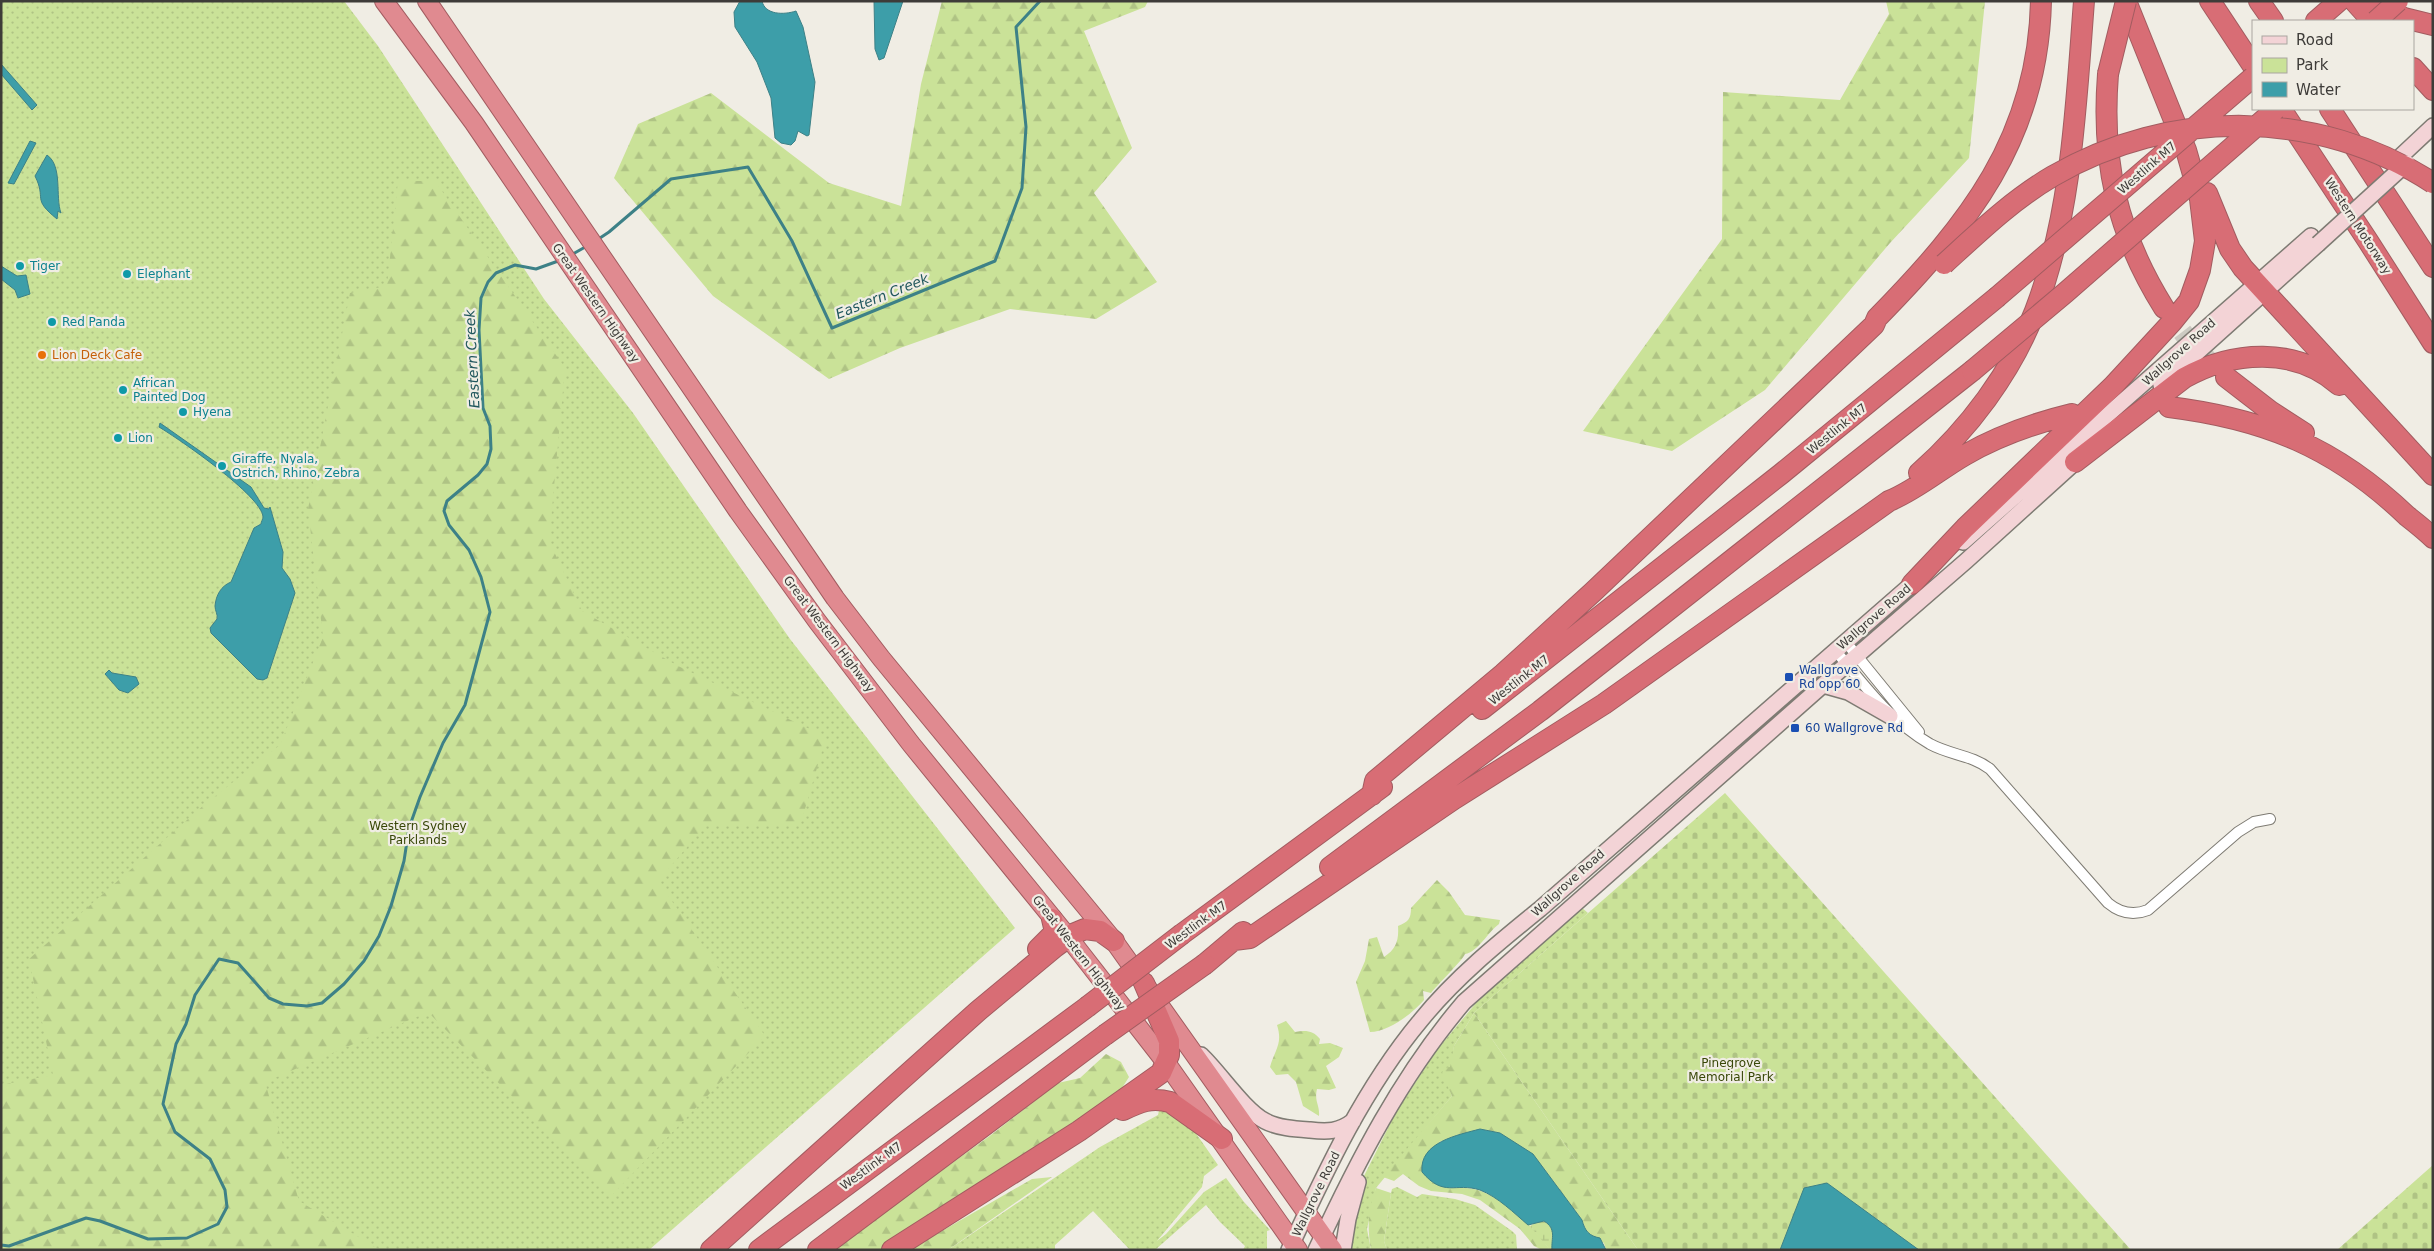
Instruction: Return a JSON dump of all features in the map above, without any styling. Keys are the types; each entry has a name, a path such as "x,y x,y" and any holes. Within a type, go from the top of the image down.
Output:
{"highway":[{"name":"Great Western Highway","path":"384,1 474,123 738,510 817,620 911,744 1068,937 1167,1064 1222,1139 1293,1247"},
{"path":"427,1 835,598 894,673 1114,941 1307,1212 1320,1242 1333,1250"},
{"path":"1874,325 1877,318 1927,267 1956,231 1995,174 2018,124 2028,91 2037,47 2041,1"},
{"path":"2126,1 2108,74 2106,140 2119,210 2132,248 2164,308"},
{"path":"1912,584 1965,528 2113,386 2190,300 2200,270 2205,241 2200,199 2186,150 2126,1"},
{"path":"2210,1 2252,64"},
{"path":"2259,1 2271,20"},
{"path":"2317,20 2339,1"},
{"path":"2354,1 2371,20"},
{"path":"2371,1 2404,18 2412,20"},
{"path":"2377,20 2398,1"},
{"path":"1889,501 1897,491 1932,461 1979,408 2004,372 2035,312 2050,265 2066,183 2084,4"},
{"path":"2414,20 2433,25"},
{"path":"2414,69 2433,90"},
{"name":"Westlink M7","path":"759,1250 1087,1007 1182,934 1372,795 1774,480 1996,298 2252,78"},
{"path":"818,1250 1106,1034 1205,964 1234,940 1540,711 1972,371 2065,293 2275,110"},
{"name":"Western Motorway","path":"2282,110 2433,343"},
{"path":"2331,110 2433,267"},
{"path":"1372,795 1376,781 1503,674 1593,592 1874,325 1881,322 2011,205 2052,176 2109,149 2134,140 2180,130 2238,125 2282,128 2318,134 2392,160 2433,183"},
{"path":"2186,150 2194,163 2230,249 2260,287 2433,476"},
{"path":"2075,462 2184,378 2201,368 2229,359 2253,356 2292,361 2321,373 2341,388 2354,390"},
{"path":"2226,377 2270,411 2351,462 2382,485 2424,524 2430,535"},
{"path":"2169,407 2236,418 2277,431 2306,444 2333,458 2369,483 2430,535"},
{"path":"1234,940 1250,938 1446,805 1604,704 1889,501 1902,496 1966,454 1997,438 2050,419 2072,414"},
{"path":"909,1074 971,1010 1053,936 1055,926 1052,919"},
{"path":"711,1250 978,1011 1068,937 1085,929 1093,929 1100,931 1114,941"},
{"path":"895,1248 1079,1132 1157,1077 1167,1064 1170,1050 1144,983"},
{"path":"1079,1132 1144,1100 1161,1100 1177,1106 1222,1139"}],"main road":[{"name":"Wallgrove Road","path":"1293,1247 1307,1212 1377,1081 1415,1027 1469,969 1540,910 1840,646 2315,240 2404,160 2433,126"},
{"name":"Wallgrove Road","path":"2404,160 2433,141"},
{"name":"Wallgrove Road","path":"1320,1242 1389,1106 1418,1060 1464,1002 1822,685 1966,561 2075,462 2260,287"},
{"path":"1822,685 1848,692 1890,716"},
{"path":"1190,1046 1214,1068 1252,1112 1272,1124 1294,1129 1332,1132 1346,1126 1355,1119"},
{"path":"1343,1250 1349,1212 1366,1151"}],"street":[{"path":"1840,646 1928,742"},
{"path":"1852,660 1890,716 1928,742 1949,752 1973,758 1990,769 2108,903 2122,912 2136,914 2148,910 2238,832 2254,822 2270,819"}],"green space":[{"name":"Western Sydney Parklands","path":"1,1 344,1 378,46 544,299 633,413 790,639 1015,928 649,1250 1,1250"},
{"path":"942,1 1148,1 1145,7 1084,31 1132,148 1094,193 1157,282 1096,319 1010,309 900,348 829,379 713,296 614,178 638,124 711,93 829,183 901,206 921,84"},
{"path":"1886,1 1985,1 1969,158 1890,243 1765,390 1672,451 1583,431 1722,239 1723,92 1840,100 1889,14"},
{"path":"398,181 435,181 565,368 549,541 582,611 678,666 826,737 800,826 705,826 658,881 765,1036 611,1196 428,1012 265,1082 299,1201 380,1250 1,1250 1,1085 53,1075 29,959 204,805 280,745 323,637 308,509 350,293 387,286"},
{"name":"Pinegrove Memorial Park","path":"1725,793 2131,1250 1638,1250 1474,1013"},
{"path":"1437,880 1449,892 1465,915 1500,920 1499,924 1479,946 1465,954 1431,993 1423,991 1424,1000 1413,1011 1392,1026 1370,1032 1356,982 1365,961 1369,939 1377,937 1384,957 1388,954 1396,944 1398,926 1408,920 1411,908"},
{"path":"1581,907 1588,913 1474,1013 1454,1046 1450,1090 1452,1096 1376,1188 1367,1229 1371,1250 1348,1250 1354,1233 1349,1231 1363,1178 1395,1114 1436,1051 1476,1003"},
{"path":"1474,1013 1638,1250 1606,1250 1604,1243 1593,1237 1588,1231 1544,1169 1500,1133 1480,1129 1439,1142 1449,1188 1477,1190 1491,1195 1528,1224 1550,1250 1542,1250 1534,1246 1520,1229 1480,1200 1462,1194 1431,1191 1419,1186 1403,1174 1394,1181 1383,1177 1452,1096 1442,1073 1445,1068 1450,1067 1454,1046"},
{"path":"1286,1021 1295,1032 1305,1031 1315,1034 1320,1039 1319,1044 1330,1043 1343,1048 1339,1057 1326,1066 1336,1088 1329,1090 1317,1089 1316,1097 1319,1116 1303,1106 1296,1082 1288,1074 1276,1075 1270,1067 1279,1042 1277,1025"},
{"path":"1106,1054 1121,1062 1129,1077 1122,1088 1107,1102 880,1250 832,1250 991,1135 1058,1083 1080,1078"},
{"path":"1160,1106 1195,1132 1218,1165 1204,1176 1202,1187 1157,1241 1166,1234 1204,1192 1226,1178 1244,1202 1270,1230 1267,1231 1267,1250 1243,1250 1245,1246 1220,1222 1206,1205 1155,1250 1130,1250 1093,1211 1055,1245 1055,1250 948,1250 1100,1147 1158,1115"},
{"path":"2433,1165 2433,1250 2337,1250"},
{"path":"1052,1177 948,1250 909,1250 1032,1179"},
{"path":"1397,1187 1417,1197 1422,1194 1455,1199 1475,1205 1516,1235 1517,1250 1387,1250 1384,1241 1391,1193 1392,1189"},
{"path":"1376,1188 1391,1193 1384,1241 1387,1250 1371,1250 1369,1219"},
{"path":"1538,1221 1548,1224 1554,1233 1583,1224 1590,1236 1571,1250 1550,1250 1530,1226"}],"water":[{"path":"740,1 762,1 767,9 776,13 796,11 803,27 815,82 809,135 807,136 798,131 795,141 791,145 781,143 775,138 771,98 757,62 735,27 734,12"},
{"path":"874,1 903,1 884,58 879,60 875,49"},
{"path":"1,64 37,105 32,110 1,74"},
{"path":"30,141 36,143 14,184 8,183"},
{"path":"47,155 52,160 57,174 61,213 58,211 57,219 44,207 35,176"},
{"path":"1,266 17,276 26,275 30,294 18,298 15,290 1,279"},
{"path":"160,423 251,487 264,508 269,509 270,507 283,552 282,568 290,579 295,593 267,678 263,680 257,679 211,633 210,628 217,619 215,606 218,595 224,586 231,582 254,528 261,524 263,517 259,508 235,482 184,443 159,427"},
{"path":"109,670 112,673 136,677 139,684 128,693 119,690 105,674"},
{"path":"1480,1129 1500,1133 1533,1154 1582,1220 1586,1230 1593,1236 1600,1238 1606,1250 1552,1250 1551,1227 1544,1221 1528,1225 1487,1193 1471,1188 1443,1187 1430,1180 1422,1172 1423,1162 1427,1153 1433,1147 1451,1137"},
{"path":"1827,1183 1919,1250 1780,1250 1804,1188"}],"waterway":[{"name":"Eastern Creek","path":"597,240 671,179 748,167 792,241 832,328 995,261 1022,188 1026,127 1016,27 1040,1"},
{"name":"Eastern Creek","path":"571,255 587,246"},
{"name":"Eastern Creek","path":"1,1245 9,1246 86,1218 100,1221 148,1239 187,1238 218,1224 227,1207 225,1190 210,1159 175,1132 163,1104 176,1044 186,1024 195,995 219,959 238,963 269,998 283,1004 307,1006 322,1003 344,984 364,961 379,936 391,906 404,861 409,828 443,743 465,705 490,612 481,577 469,550 449,525 444,511 447,501 478,475 487,464 491,449 490,426 483,408 479,330 481,298 488,282 496,273 515,265 536,269 561,260"}],"tunnel":[{"path":"2164,308 2194,347 2225,376"}],"place":[{"name":"Tiger","path":"20,266"},
{"name":"Elephant","path":"127,274"},
{"name":"Red Panda","path":"52,322"},
{"name":"Lion Deck Cafe","path":"42,355"},
{"name":"African Painted Dog","path":"123,390"},
{"name":"Hyena","path":"183,412"},
{"name":"Lion","path":"118,438"},
{"name":"Giraffe, Nyala, Ostrich, Rhino, Zebra","path":"222,466"},
{"name":"Wallgrove Rd opp 60","path":"1789,677"},
{"name":"60 Wallgrove Rd","path":"1795,728"}]}
